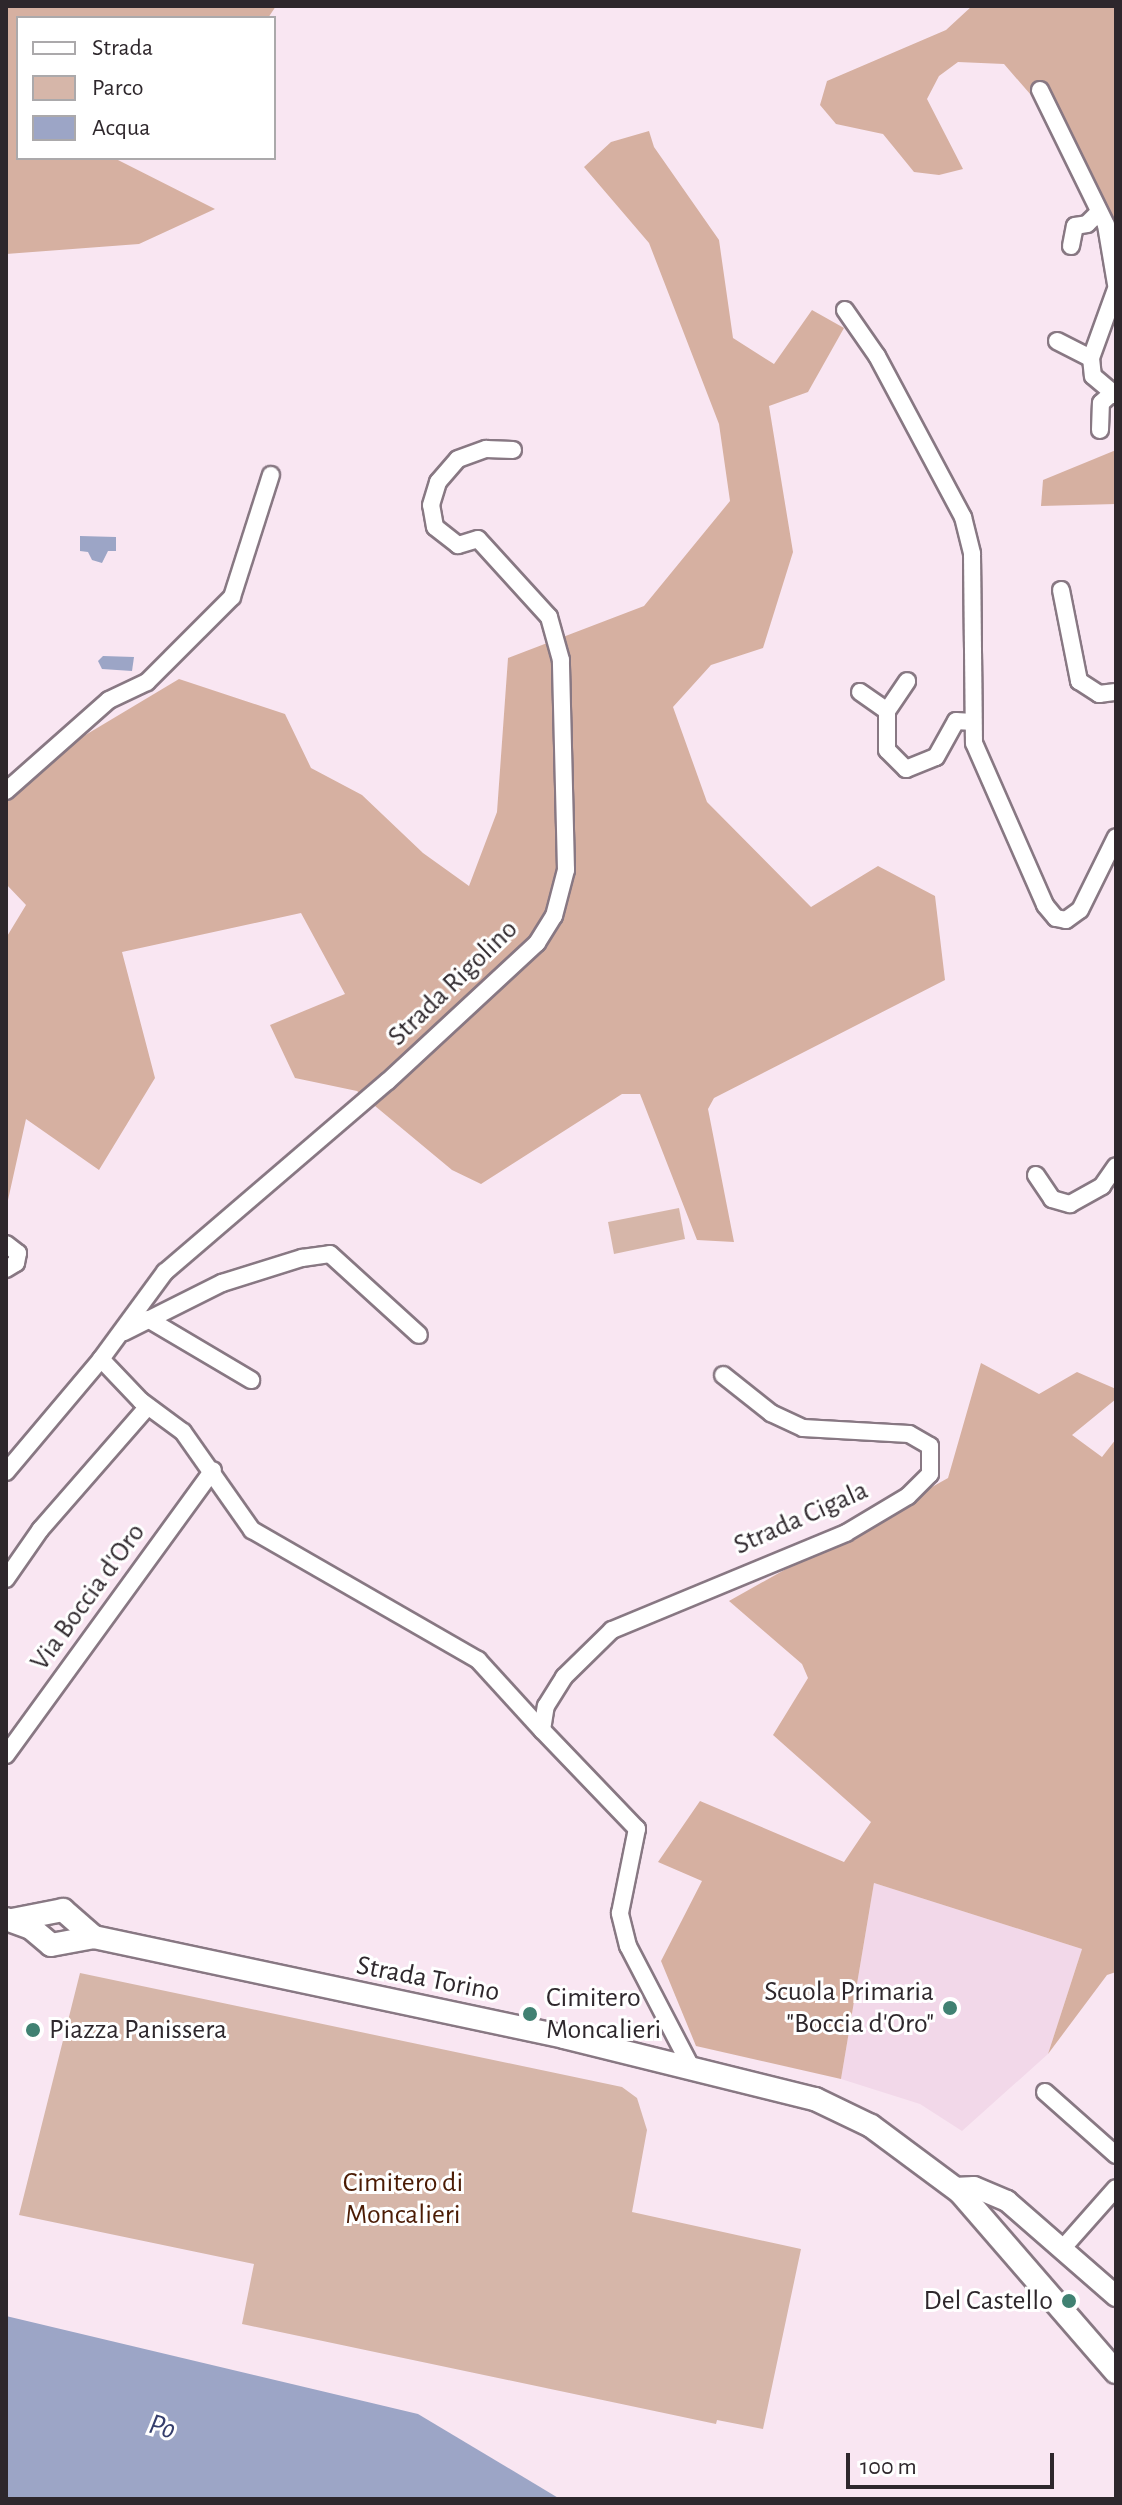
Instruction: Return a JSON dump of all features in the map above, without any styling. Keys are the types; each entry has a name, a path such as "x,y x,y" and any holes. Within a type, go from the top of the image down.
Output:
{"main road":[{"name":"Strada Torino","path":"8,1920 34,1918 47,1909 63,1910 94,1937"},
{"name":"Strada Torino","path":"8,1920 31,1928 51,1945 94,1937 690,2065 784,2087 824,2103 871,2126 955,2188 1116,2372"}],"street":[{"path":"1040,90 1099,212 1116,286 1091,358 1093,376 1113,395 1101,403 1100,430"},
{"path":"1071,246 1075,226 1087,224 1099,212"},
{"path":"845,310 924,440 970,539 974,743 1045,905 1059,920 1080,910 1116,837"},
{"path":"1057,341 1091,358"},
{"name":"Strada Rigolino","path":"6,1472 101,1359 165,1272 387,1082 537,943 554,916 566,870 561,660 549,617 478,539 458,545 435,527 431,505 438,482 458,459 486,449 513,450"},
{"path":"6,791 109,700 147,682 190,633 232,597 271,475"},
{"path":"1061,590 1079,681 1099,694 1116,692"},
{"path":"907,681 887,711 887,750 906,769 936,757 956,721 973,722"},
{"path":"860,692 887,711"},
{"path":"1036,1175 1052,1199 1070,1204 1102,1186 1116,1166"},
{"path":"6,1244 18,1253 16,1263 6,1269"},
{"path":"117,1336 222,1283 330,1254 419,1335"},
{"path":"148,1319 251,1380"},
{"path":"101,1359 148,1406 183,1432 213,1470 252,1530 478,1660 637,1829 620,1913 628,1946 690,2065"},
{"name":"Strada Cigala","path":"542,1730 546,1706 564,1677 612,1630 846,1533 908,1496 930,1474 930,1446 909,1434 803,1428 771,1413 723,1375"},
{"path":"6,1579 40,1530 148,1406"},
{"name":"Via Boccia d'Oro","path":"6,1755 213,1470"},
{"path":"1045,2092 1116,2155"},
{"path":"955,2188 974,2187 1007,2201 1116,2296"},
{"path":"1062,2249 1116,2188"}],"shaded area":[{"path":"6,6 276,6 269,16 16,16 16,160 118,160 215,209 139,244 6,254"},
{"path":"972,6 1116,6 1116,243 1050,117 1004,64 958,62 939,76 927,99 963,169 939,175 914,172 883,134 836,124 820,105 827,81 946,30"},
{"path":"649,131 654,147 719,240 733,338 774,364 812,310 844,328 808,392 769,406 793,552 763,648 711,665 673,707 707,802 811,907 878,866 935,896 945,980 714,1098 708,1109 734,1242 697,1240 640,1094 622,1094 481,1184 452,1170 357,1091 295,1078 270,1025 345,994 301,913 122,952 155,1078 99,1170 26,1119 6,1209 6,938 26,905 6,884 6,800 57,752 179,679 285,714 311,768 362,795 423,853 469,886 497,812 508,658 644,606 730,501 719,424 649,243 584,167 611,142"},
{"path":"1116,450 1116,504 1041,506 1043,480"},
{"path":"981,1363 1039,1394 1077,1372 1116,1389 1116,1399 1072,1435 1102,1457 1116,1439 1116,1972 1107,1975 1048,2054 1082,1949 874,1883 841,2079 696,2046 661,1961 702,1881 658,1862 700,1801 844,1862 871,1822 773,1735 808,1678 802,1664 729,1601 948,1478"},
{"path":"874,1883 1082,1949 1048,2054 962,2131 920,2104 841,2079"}],"green space":[{"path":"679,1208 685,1239 614,1254 608,1222"},
{"name":"Cimitero di Moncalieri","path":"80,1973 622,2087 637,2098 647,2130 632,2212 801,2249 763,2429 717,2420 716,2424 242,2324 254,2264 19,2215"}],"water":[{"path":"80,536 116,537 116,551 108,551 102,563 92,560 88,552 80,551"},
{"path":"103,656 134,657 132,671 102,669 98,661"},
{"name":"Po","path":"6,2316 418,2414 560,2499 6,2499"}],"place":[{"name":"Scuola Primaria \"Boccia d'Oro\"","path":"950,2008"},
{"name":"Cimitero Moncalieri","path":"530,2014"},
{"name":"Piazza Panissera","path":"33,2030"},
{"name":"Del Castello","path":"1069,2301"}]}
